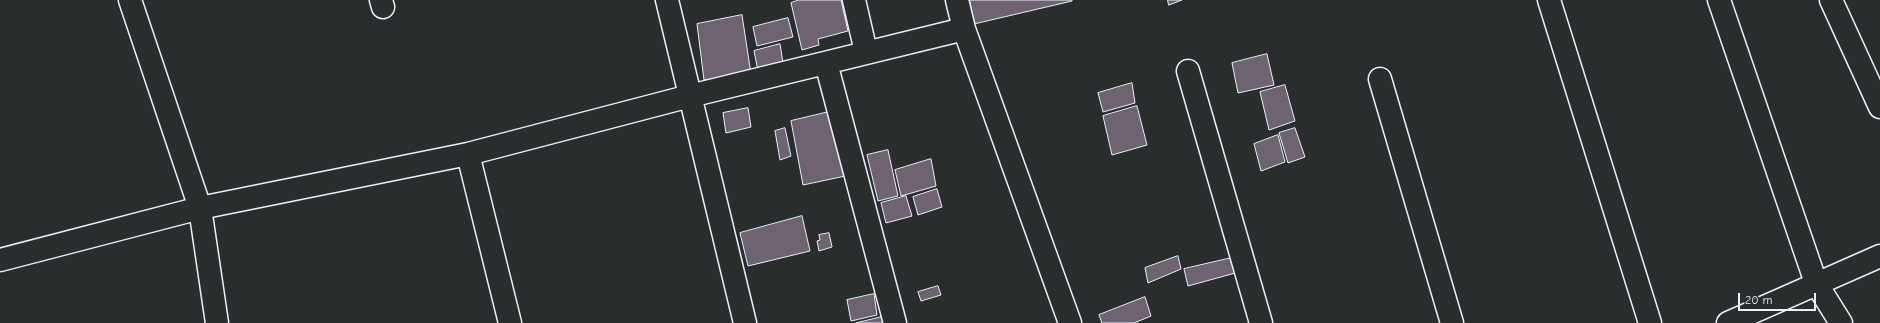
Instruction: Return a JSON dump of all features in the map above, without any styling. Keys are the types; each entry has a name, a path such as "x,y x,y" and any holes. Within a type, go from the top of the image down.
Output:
{"street":[{"path":"130,0 200,208 217,323"},
{"path":"667,0 745,323"},
{"path":"854,0 866,52"},
{"path":"957,0 964,29 1070,323"},
{"path":"1549,0 1650,323"},
{"path":"1719,0 1816,283 1841,323"},
{"path":"1831,0 1880,107"},
{"path":"0,260 200,208 468,154 690,96 964,29"},
{"path":"826,62 895,323"},
{"path":"1188,71 1261,323"},
{"path":"1380,79 1452,323"},
{"path":"468,154 510,323"},
{"path":"1728,323 1880,256"}],"building":[{"path":"799,0 841,0 848,31 818,39 819,45 802,50 791,3"},
{"path":"970,0 1072,0 1072,1 974,24"},
{"path":"1168,0 1182,0 1169,5"},
{"path":"742,15 751,74 704,80 697,24"},
{"path":"788,18 793,37 757,46 753,27"},
{"path":"780,44 784,69 759,76 754,51"},
{"path":"1267,54 1274,85 1238,93 1232,63"},
{"path":"1132,83 1135,103 1103,112 1098,93"},
{"path":"1285,85 1295,121 1269,130 1260,92"},
{"path":"1137,106 1147,145 1112,155 1103,116"},
{"path":"748,108 751,127 726,133 723,113"},
{"path":"829,112 836,146 844,144 850,175 803,185 791,121"},
{"path":"785,128 791,156 780,160 775,131"},
{"path":"1295,128 1305,157 1288,163 1279,133"},
{"path":"1278,135 1285,162 1261,171 1254,144"},
{"path":"888,150 898,196 878,201 867,155"},
{"path":"931,159 936,186 901,196 895,170"},
{"path":"937,189 942,207 918,215 913,197"},
{"path":"906,196 912,216 886,223 881,203"},
{"path":"802,216 810,251 748,266 740,233"},
{"path":"829,233 832,247 819,251 817,241 820,240 819,235"},
{"path":"1178,256 1181,269 1148,283 1145,268"},
{"path":"1236,257 1239,272 1188,286 1184,269"},
{"path":"938,286 941,295 921,301 918,292"},
{"path":"874,294 877,315 851,321 847,300"},
{"path":"1145,297 1151,316 1134,323 1102,323 1099,315"},
{"path":"890,315 892,323 856,323"}]}
